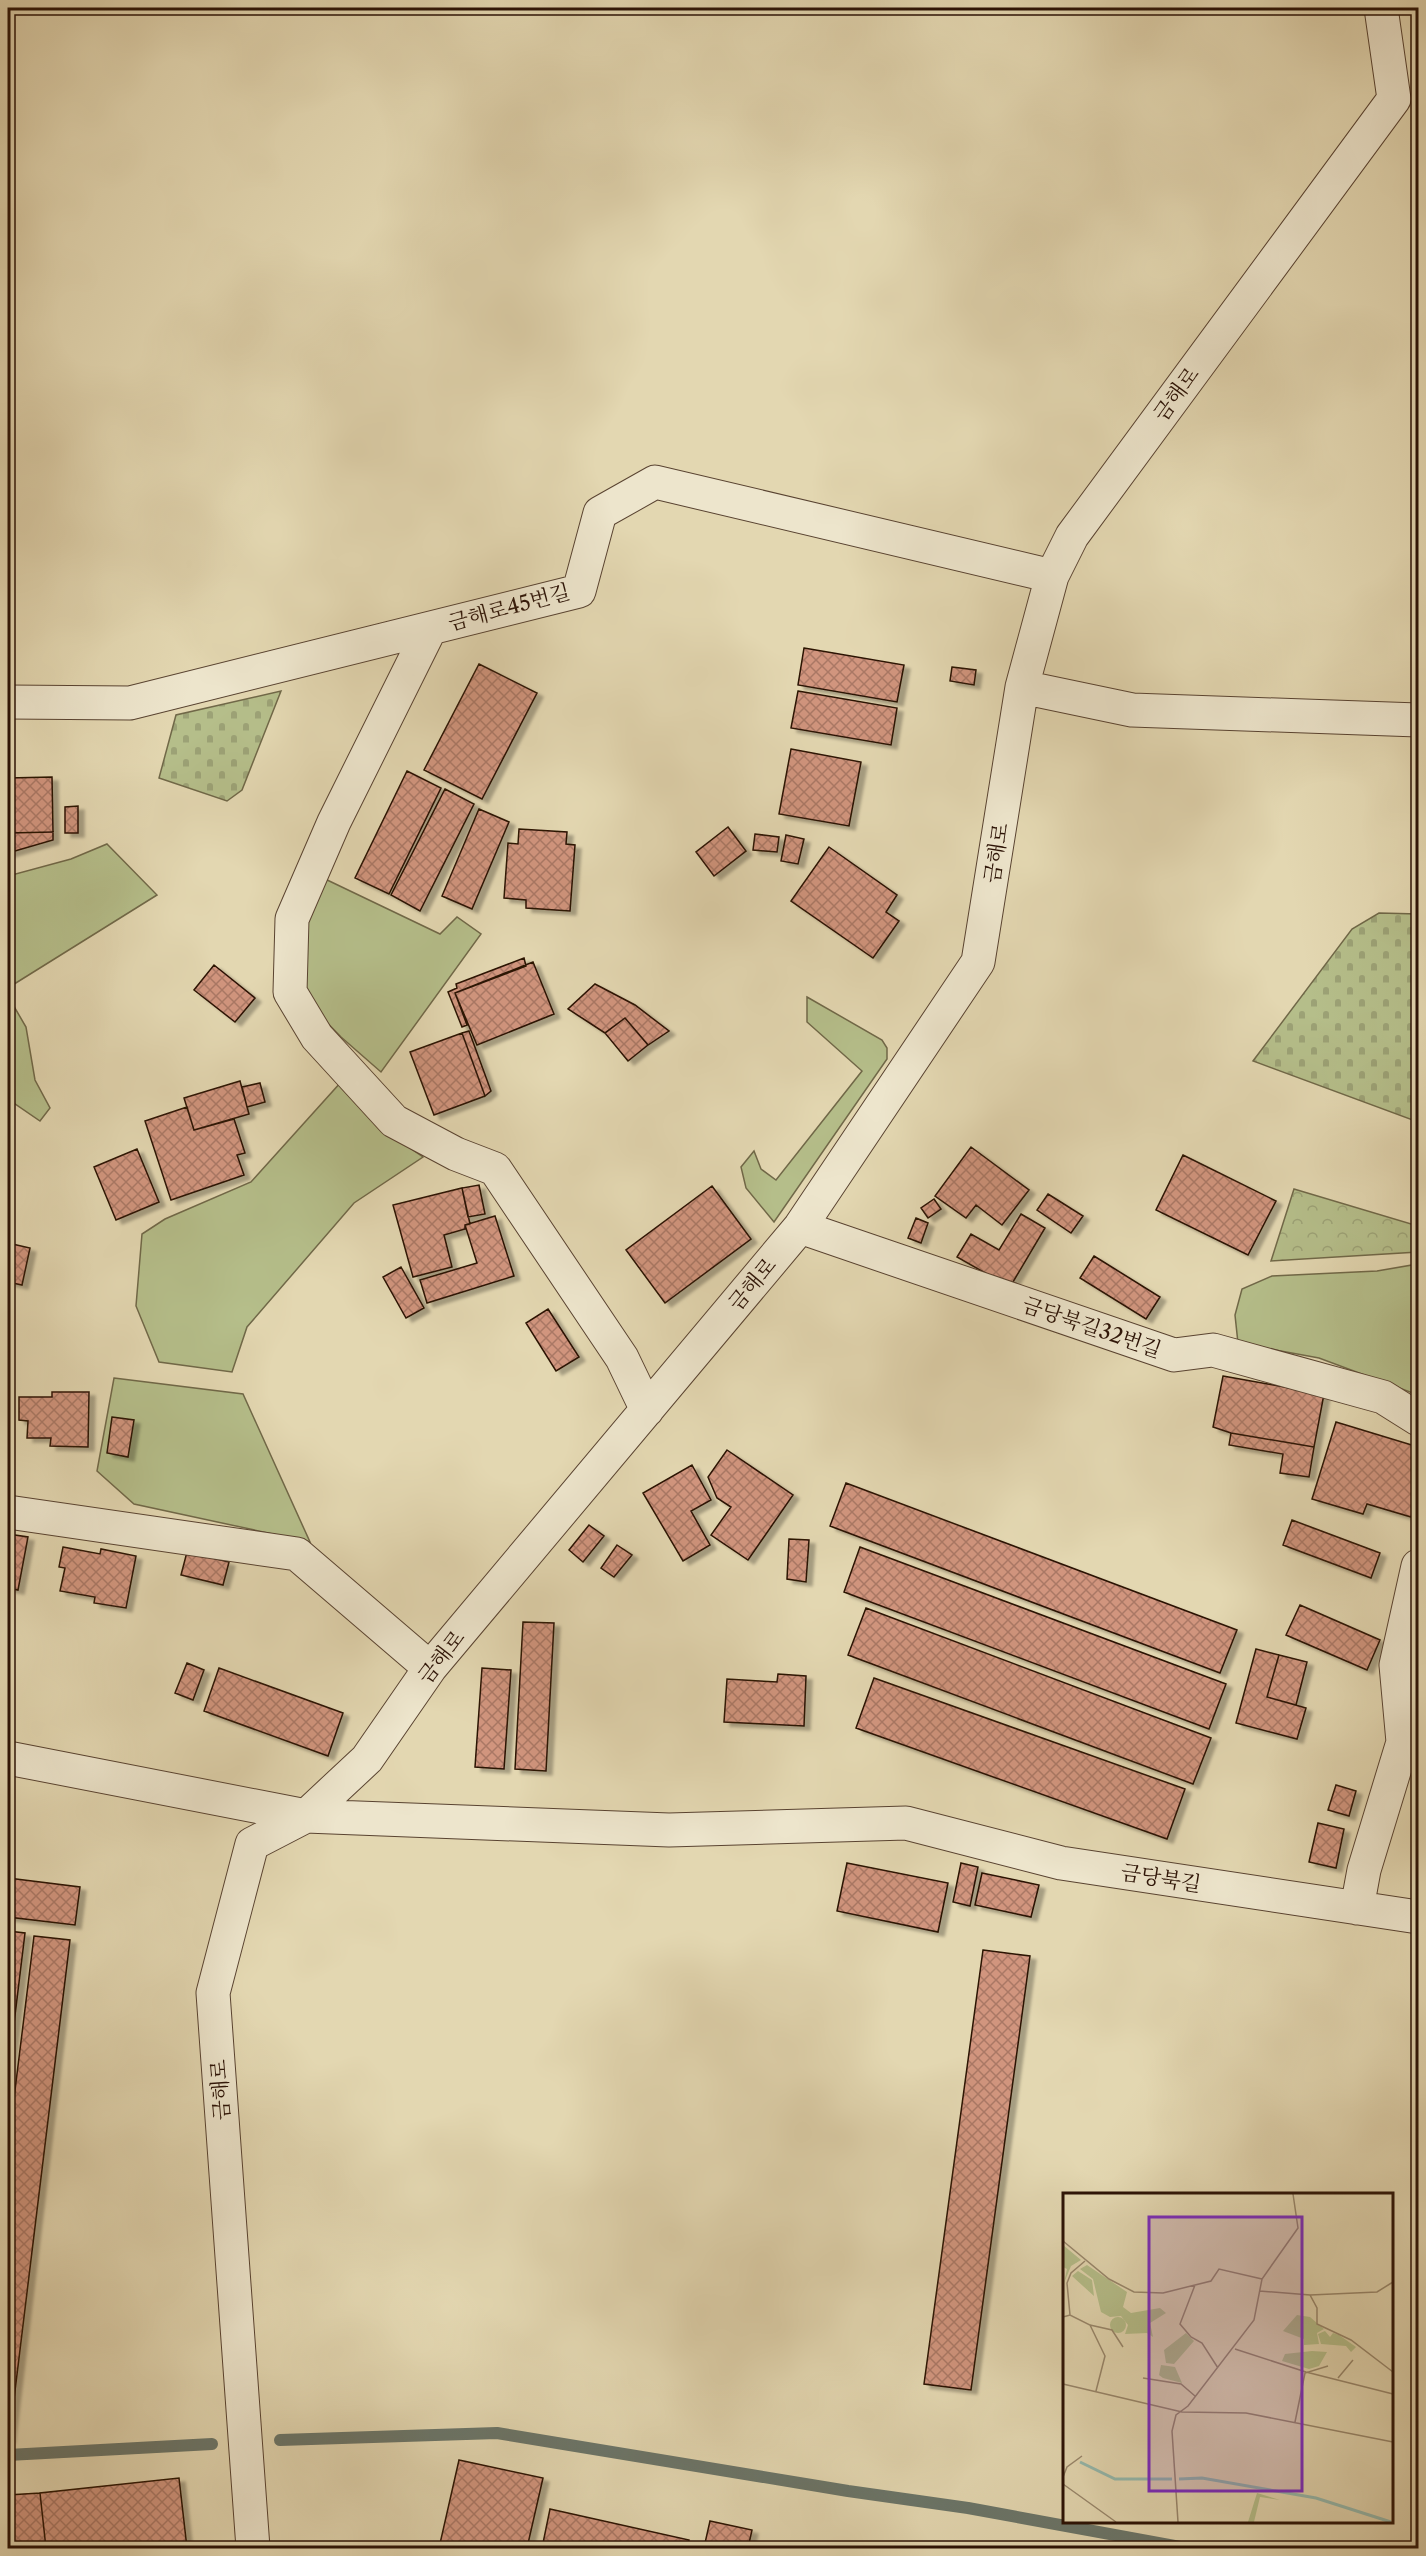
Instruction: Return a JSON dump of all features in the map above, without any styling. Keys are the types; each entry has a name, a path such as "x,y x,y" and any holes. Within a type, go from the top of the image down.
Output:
{"street":[{"name":"금해로","path":"254,2548 213,1993 252,1844 306,1816 367,1759 430,1668 800,1227 978,962 1022,687 1052,576 1072,536 1394,99 1381,8"},
{"name":"금해로45번길","path":"8,702 130,703 579,591 600,513 655,483 1052,576"},
{"path":"430,629 334,822 292,919 290,992 316,1037 394,1121 456,1154 495,1169 622,1358 647,1410"},
{"path":"1022,687 1132,710 1419,720"},
{"name":"금당북길32번길","path":"800,1227 1174,1355 1213,1350 1383,1396 1419,1419"},
{"path":"8,1512 297,1554 430,1668"},
{"path":"1358,1908 1364,1870 1403,1742 1396,1665 1419,1566"},
{"name":"금당북길","path":"8,1758 306,1816 669,1830 906,1822 1061,1863 1419,1917"}],"green space":[{"path":"281,691 242,790 227,801 159,778 176,715"},
{"path":"107,844 157,895 11,986 12,1003 26,1027 35,1080 50,1108 40,1121 8,1099 8,876 71,859"},
{"path":"323,878 440,934 457,917 481,934 381,1072 341,1037 308,1003 299,945"},
{"path":"1379,913 1418,914 1418,1122 1253,1061 1352,929"},
{"path":"807,997 882,1040 887,1048 887,1059 774,1222 746,1188 741,1167 754,1151 761,1169 776,1180 862,1071 807,1022"},
{"path":"342,1081 376,1125 423,1157 354,1203 247,1327 232,1372 159,1362 136,1306 142,1234 165,1219 251,1182"},
{"path":"1294,1189 1418,1226 1418,1252 1271,1261"},
{"path":"1418,1264 1418,1395 1319,1358 1238,1343 1235,1315 1242,1289 1272,1276 1377,1271"},
{"path":"114,1378 243,1394 310,1542 134,1504 97,1471"}],"building":[{"path":"804,648 904,665 897,702 798,685"},
{"path":"479,664 537,693 482,799 424,770"},
{"path":"952,667 976,670 974,685 950,681"},
{"path":"798,691 897,708 891,745 791,728"},
{"path":"791,749 861,762 849,826 779,814"},
{"path":"407,771 441,788 389,894 355,878"},
{"path":"52,777 53,832 8,833 8,778"},
{"path":"445,789 474,804 420,911 391,895"},
{"path":"78,806 78,833 65,833 65,807"},
{"path":"479,809 509,822 472,909 442,896"},
{"path":"728,827 746,851 714,876 696,852"},
{"path":"519,829 567,832 566,844 575,845 570,911 526,908 526,900 504,898 508,843 518,844"},
{"path":"53,832 53,840 8,853 8,833"},
{"path":"755,834 779,837 777,852 753,850"},
{"path":"786,835 804,839 798,864 781,861"},
{"path":"829,847 897,895 886,912 899,921 873,958 791,901"},
{"path":"524,958 526,966 455,993 467,1025 462,1027 448,992 457,988 456,984"},
{"path":"533,962 554,1014 477,1045 455,993"},
{"path":"214,965 255,998 235,1022 194,990"},
{"path":"595,984 635,1005 669,1031 648,1045 625,1018 605,1033 568,1009"},
{"path":"625,1018 648,1045 628,1061 605,1033"},
{"path":"469,1031 491,1091 485,1096 462,1033"},
{"path":"462,1033 485,1096 434,1115 410,1052"},
{"path":"240,1081 249,1114 194,1130 184,1098"},
{"path":"260,1083 265,1102 247,1107 242,1087"},
{"path":"187,1107 194,1130 234,1119 245,1153 237,1155 244,1175 171,1200 145,1121"},
{"path":"971,1147 1029,1190 1002,1225 976,1205 966,1218 935,1196"},
{"path":"137,1149 159,1202 116,1220 94,1167"},
{"path":"1183,1155 1276,1201 1248,1255 1156,1210"},
{"path":"479,1185 485,1214 468,1217 462,1188"},
{"path":"712,1186 751,1239 665,1303 626,1250"},
{"path":"462,1188 470,1224 465,1225 465,1229 444,1235 452,1267 413,1277 393,1205"},
{"path":"1048,1194 1083,1216 1071,1233 1037,1210"},
{"path":"934,1199 941,1209 928,1218 921,1208"},
{"path":"1021,1214 1045,1228 1010,1287 957,1257 971,1234 999,1250"},
{"path":"495,1216 514,1276 427,1303 420,1280 477,1263 465,1225"},
{"path":"916,1218 928,1223 921,1243 908,1238"},
{"path":"8,1243 30,1248 22,1285 8,1282"},
{"path":"1094,1256 1160,1297 1146,1319 1080,1278"},
{"path":"401,1267 424,1308 406,1318 383,1277"},
{"path":"548,1309 579,1357 556,1371 526,1323"},
{"path":"1223,1376 1324,1394 1314,1447 1231,1433 1213,1427"},
{"path":"52,1392 89,1392 88,1447 50,1446 51,1438 27,1438 28,1421 19,1420 19,1397 52,1397"},
{"path":"112,1417 134,1420 128,1457 107,1453"},
{"path":"1336,1422 1415,1446 1412,1455 1418,1456 1418,1492 1411,1517 1367,1504 1363,1514 1312,1499"},
{"path":"1231,1433 1314,1447 1309,1477 1280,1473 1283,1454 1229,1445"},
{"path":"727,1450 793,1495 748,1560 711,1535 731,1507 717,1498 708,1477"},
{"path":"692,1465 711,1500 691,1511 710,1545 683,1561 643,1493"},
{"path":"846,1483 1237,1630 1220,1673 830,1526"},
{"path":"1292,1520 1380,1553 1371,1578 1283,1545"},
{"path":"589,1525 604,1536 583,1562 569,1550"},
{"path":"8,1534 28,1537 18,1590 8,1588"},
{"path":"789,1539 809,1540 806,1582 787,1579"},
{"path":"617,1545 632,1555 614,1577 601,1568"},
{"path":"63,1547 100,1554 101,1549 136,1556 126,1608 94,1603 95,1597 60,1591 65,1568 59,1567"},
{"path":"860,1547 1226,1684 1209,1729 844,1592"},
{"path":"187,1552 229,1562 223,1585 181,1575"},
{"path":"1300,1605 1380,1640 1367,1670 1286,1635"},
{"path":"866,1608 1211,1738 1193,1784 848,1655"},
{"path":"523,1622 554,1623 546,1771 515,1769"},
{"path":"1256,1649 1279,1655 1267,1697 1306,1708 1297,1739 1236,1723"},
{"path":"1279,1655 1307,1662 1296,1705 1267,1697"},
{"path":"187,1663 204,1670 193,1700 175,1693"},
{"path":"219,1668 343,1713 328,1756 204,1711"},
{"path":"482,1668 511,1670 504,1769 475,1767"},
{"path":"778,1674 806,1676 804,1726 724,1722 727,1679 777,1682"},
{"path":"874,1678 1185,1789 1167,1839 856,1728"},
{"path":"1336,1785 1356,1791 1349,1816 1328,1810"},
{"path":"1318,1823 1344,1829 1336,1868 1309,1862"},
{"path":"847,1863 948,1883 938,1932 837,1911"},
{"path":"961,1863 978,1867 970,1906 953,1902"},
{"path":"982,1873 1039,1885 1031,1917 975,1905"},
{"path":"8,1878 80,1887 75,1925 8,1917"},
{"path":"8,1931 25,1933 8,2073"},
{"path":"34,1936 70,1940 9,2440 8,2147"},
{"path":"983,1950 1030,1956 971,2390 924,2384"},
{"path":"459,2460 543,2478 527,2548 439,2548"},
{"path":"179,2478 187,2548 46,2548 40,2493"},
{"path":"40,2493 46,2548 8,2548 8,2495"},
{"path":"550,2509 689,2540 687,2548 542,2548"},
{"path":"710,2521 752,2530 748,2548 705,2543"}],"waterway":[{"path":"280,2440 497,2433 848,2491 968,2508 1186,2548"},
{"path":"8,2455 212,2444"}]}
